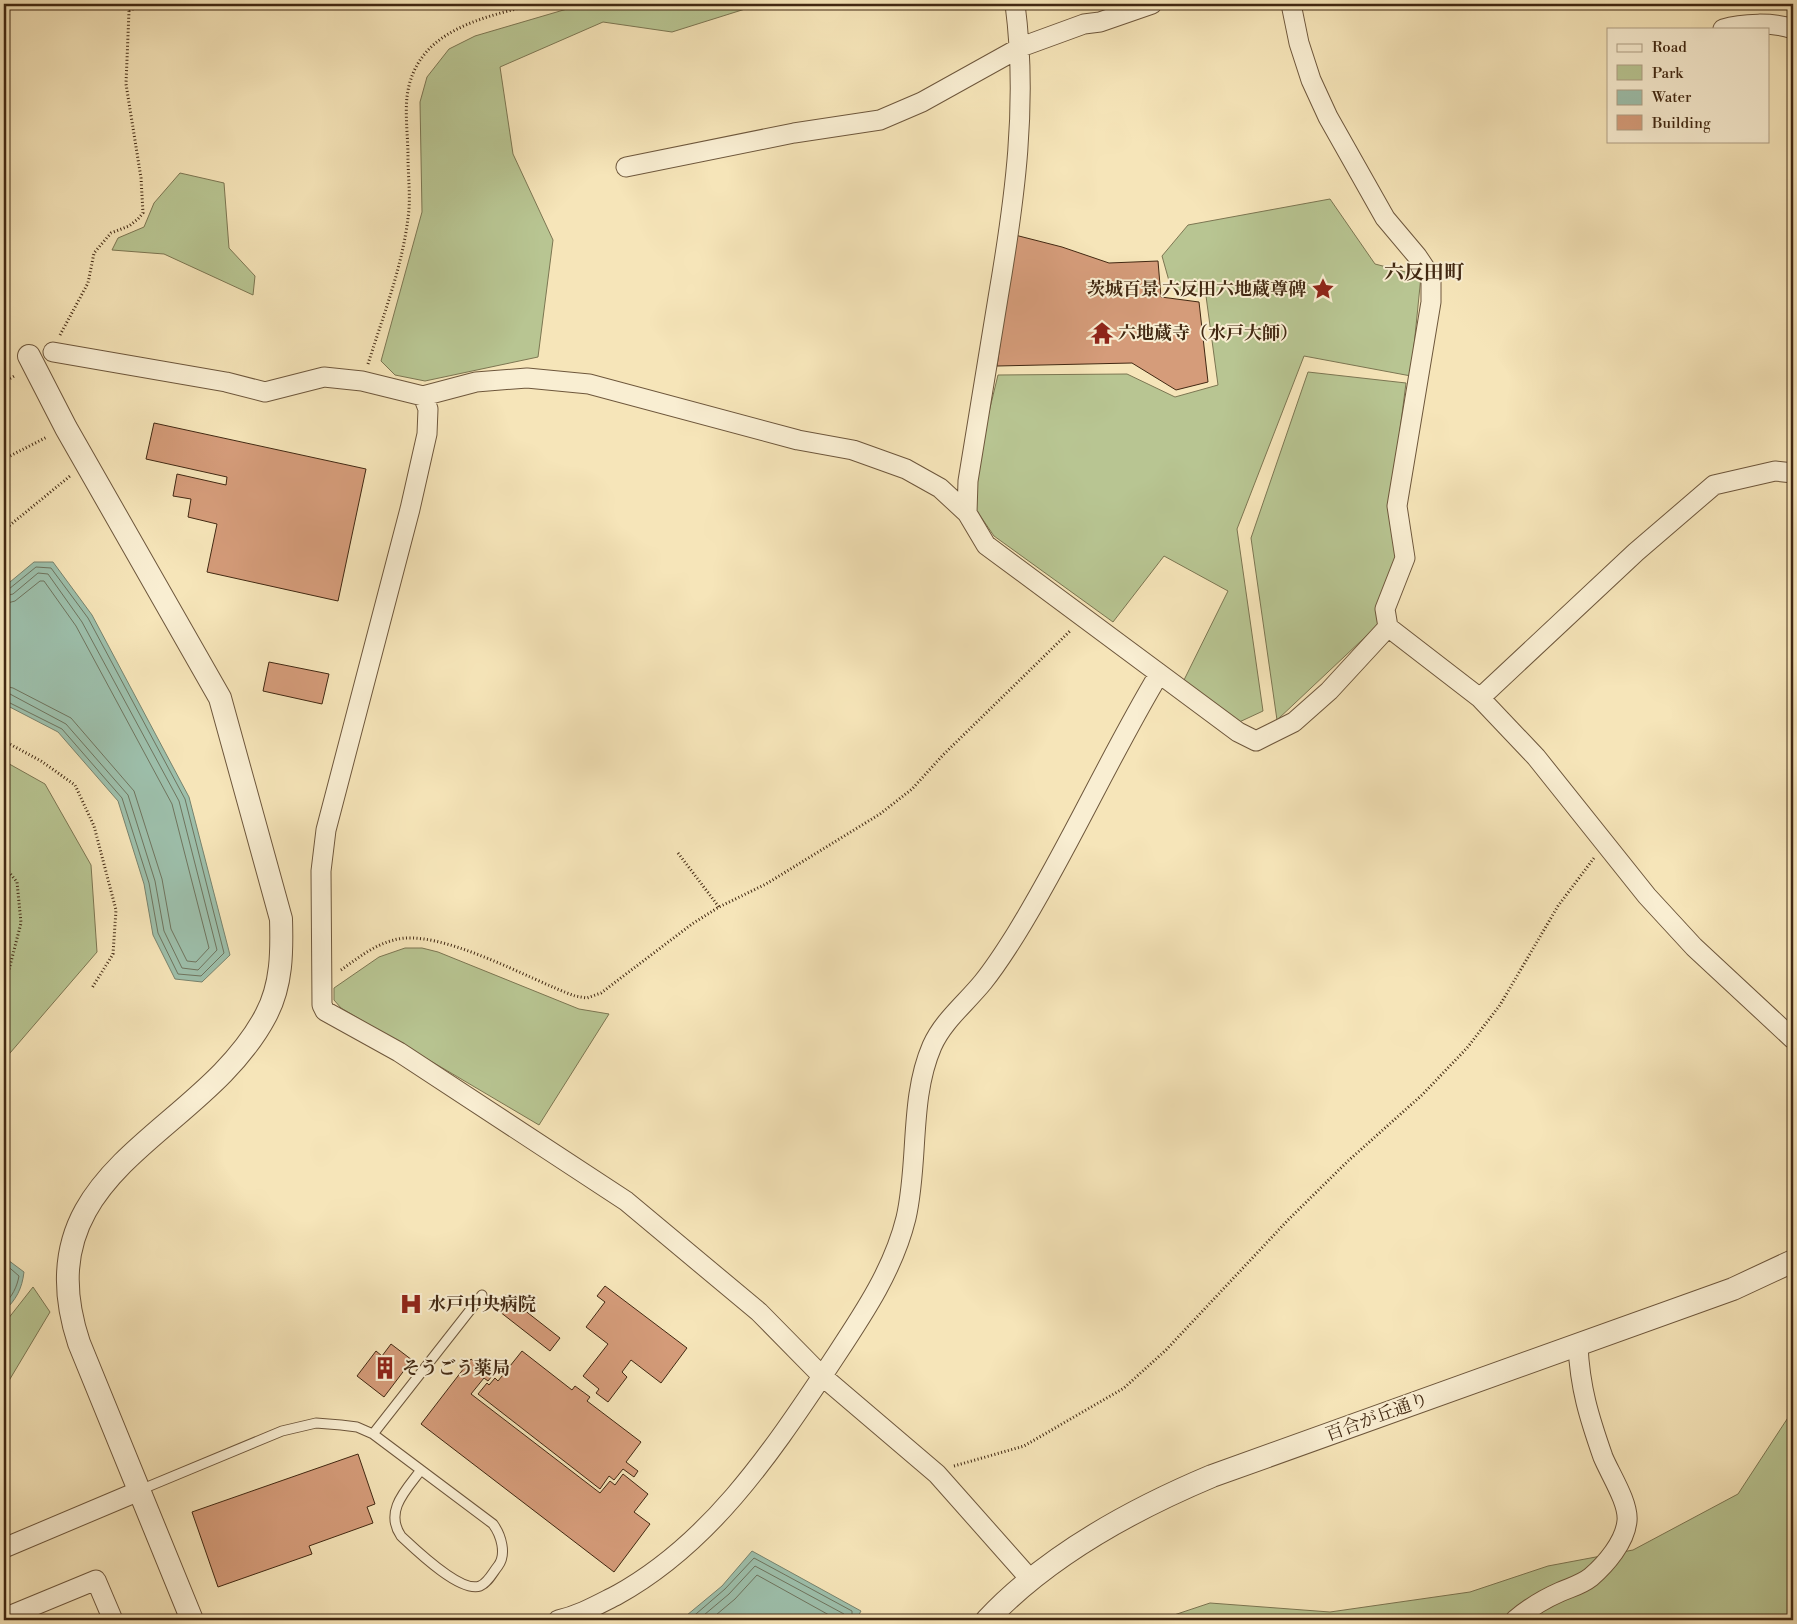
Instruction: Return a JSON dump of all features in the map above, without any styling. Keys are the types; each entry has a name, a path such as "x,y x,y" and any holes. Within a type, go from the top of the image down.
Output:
{"street":[{"path":"967,513 968,481 1017,175 1022,109 1021,47 1016,4"},
{"path":"626,167 794,134 880,120 922,102 1021,47 1084,24 1100,22 1152,4"},
{"path":"1291,4 1299,43 1328,117 1385,218 1417,256 1431,277 1431,302 1397,506 1405,558 1385,610 1388,627 1480,698 1536,757 1647,896 1694,947 1793,1039"},
{"path":"1725,28 1734,25 1785,26 1793,29"},
{"path":"52,352 226,382 265,392 324,378 362,381 423,396 476,382 527,378 589,384 770,433 853,450 914,474 940,488 967,513 986,545 1158,674 1238,732 1256,741 1294,722 1329,691 1388,627"},
{"path":"29,356 86,464 220,698 281,919 282,956 277,985 267,1013 251,1041 226,1071 126,1158 105,1181 80,1221 72,1248 68,1294 72,1320 192,1620"},
{"path":"423,396 428,409 427,434 410,509 326,830 321,872 322,1005 325,1011 399,1052 626,1201 759,1312 822,1376 937,1474 1031,1580"},
{"path":"1480,698 1636,552 1714,485 1775,471 1793,473"},
{"path":"558,1620 579,1616 633,1586 686,1547 724,1510 761,1465 877,1291 906,1217 921,1085 933,1045 947,1023 984,980 1015,935 1051,873 1158,674"},
{"name":"百合が丘通り","path":"987,1620 1031,1580 1059,1558 1126,1517 1188,1486 1732,1289 1793,1261"},
{"path":"1515,1620 1546,1599 1578,1586 1590,1578 1613,1554 1624,1533 1627,1521 1626,1510 1589,1416 1580,1379 1578,1346"},
{"path":"4,1548 139,1491"},
{"path":"4,1618 96,1580 113,1620"}],"lane":[{"path":"373,1434 482,1296"},
{"path":"139,1491 282,1431 316,1423 357,1427 373,1434 422,1470 493,1524 498,1531 503,1552 502,1561 485,1583 479,1586 470,1586 449,1576 401,1536 396,1528 395,1510 399,1499 422,1470"}],"path":[{"path":"52,352 88,283 94,253 111,233 128,226 143,213 139,163 126,84 129,11 127,4"},
{"path":"129,11 142,4"},
{"path":"362,381 400,261 408,216 407,97 412,73 425,53 456,29 472,20 535,4"},
{"path":"4,459 66,428"},
{"path":"4,530 86,464"},
{"path":"322,982 372,948 408,937 425,938 472,953 555,989 588,998 613,986 692,924 719,907 766,884 880,814 912,789 943,755 1084,618"},
{"path":"4,741 41,761 75,785 94,826 116,910 113,954 92,988"},
{"path":"937,1474 964,1462 1024,1446 1124,1388 1166,1350 1288,1220 1348,1161 1422,1095 1467,1048 1500,1005 1558,906 1605,842"},
{"path":"678,853 719,907"},
{"path":"4,866 17,882 21,923 4,989"}],"green space":[{"path":"584,4 761,4 672,32 603,22 500,67 513,154 553,240 538,357 425,381 395,375 381,361 422,212 420,102 427,77 449,49 475,36"},
{"path":"180,173 224,183 229,248 255,276 253,295 164,254 112,250 118,238 144,227 154,203"},
{"path":"1330,199 1375,264 1421,276 1411,376 1304,356 1237,529 1263,711 1235,724 1183,682 1228,591 1164,556 1113,622 994,536 968,498 998,375 1127,374 1175,397 1218,385 1206,296 1171,288 1162,256 1188,225"},
{"path":"1308,372 1406,383 1390,508 1397,554 1379,624 1277,720 1251,538"},
{"path":"4,761 45,784 91,865 97,952 4,1060"},
{"path":"405,948 422,948 438,952 579,1009 609,1014 539,1125 341,1008 334,1000 334,988 379,957"},
{"path":"33,1287 50,1312 4,1389 4,1324"},
{"path":"1793,1410 1793,1620 1159,1620 1210,1603 1330,1612 1470,1592 1548,1566 1633,1550 1738,1494"}],"water":[{"path":"34,562 53,562 92,615 189,797 230,955 202,982 175,979 153,935 144,884 118,801 58,732 4,704 4,587"},
{"path":"4,1257 24,1272 18,1294 4,1311"},
{"path":"752,1551 861,1611 856,1620 681,1620 722,1586"}],"building":[{"name":"六地蔵寺（水戸大師）","path":"1015,235 1062,247 1109,263 1158,261 1161,297 1199,302 1208,382 1176,390 1132,363 997,366"},
{"path":"154,423 366,469 338,601 207,572 217,524 188,517 191,499 173,496 177,474 226,485 227,477 146,459"},
{"path":"269,662 329,674 322,704 263,691"},
{"path":"605,1286 687,1348 661,1383 631,1360 622,1372 627,1377 608,1402 596,1393 599,1389 583,1376 608,1344 586,1327 605,1302 597,1296"},
{"path":"505,1295 560,1338 550,1351 495,1308"},
{"name":"そうごう薬局","path":"391,1344 412,1360 384,1397 357,1376 376,1351 382,1356"},
{"path":"522,1351 572,1390 575,1386 590,1397 587,1401 641,1442 626,1462 638,1471 634,1477 623,1469 614,1480 609,1476 600,1489 478,1394 487,1383 489,1385 495,1378 498,1381"},
{"path":"471,1359 492,1376 488,1381 484,1378 471,1394 600,1493 610,1481 615,1485 623,1474 648,1494 634,1512 650,1524 614,1572 421,1424"},
{"path":"358,1454 375,1504 367,1507 373,1523 309,1546 312,1554 218,1587 192,1512"}],"place":[{"name":"茨城百景 六反田六地蔵尊碑","path":"1323,289"},
{"name":"六地蔵寺（水戸大師）","path":"1102,333"},
{"name":"水戸中央病院","path":"411,1304"},
{"name":"そうごう薬局","path":"385,1368"}],"district":[{"name":"六反田町","path":"1424,273"}]}
